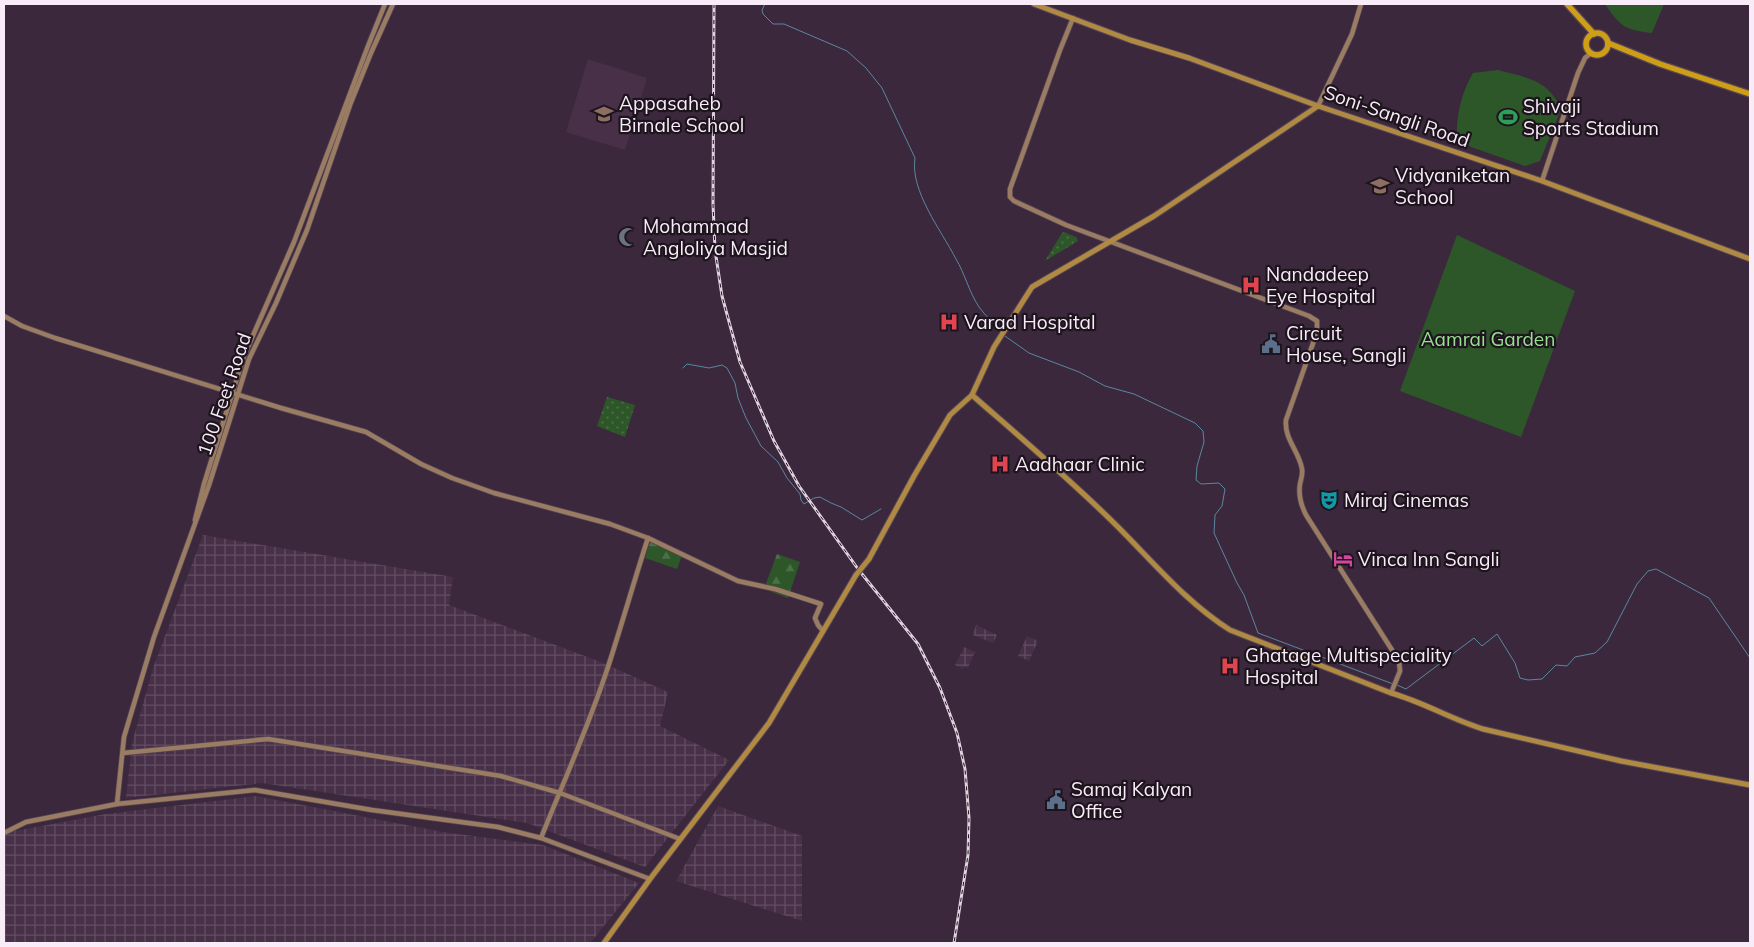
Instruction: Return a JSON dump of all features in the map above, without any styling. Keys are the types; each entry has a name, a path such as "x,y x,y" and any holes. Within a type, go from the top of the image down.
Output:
{"highway":[{"path":"1567,4 1594,34"},
{"path":"1594,34 1602,34 1608,43 1607,49 1602,54 1591,53 1587,48 1587,41 1594,34"},
{"path":"1608,43 1660,64 1750,94"}],"main road":[{"name":"Soni-Sangli Road","path":"1034,4 1130,40 1189,58 1318,106 1542,181 1750,259"},
{"path":"604,943 680,839 769,723 856,576 869,559 950,415 972,395 999,339 1032,287 1154,216 1318,106"},
{"path":"972,395 1096,507 1192,601 1218,623 1230,630 1408,698 1483,729 1621,761 1750,784"}],"street":[{"path":"195,521 204,484 244,356 294,242 385,4"},
{"name":"100 Feet Road","path":"117,804 124,736 154,637 209,486 249,359 276,303 307,230 350,105 393,4"},
{"path":"1318,106 1352,34 1361,4"},
{"path":"1073,18 1010,189 1010,197 1014,201 1052,219 1309,316 1317,321 1317,332 1285,426 1302,470 1299,497 1306,515 1399,661 1400,671 1393,684 1391,693"},
{"path":"1542,181 1578,73 1585,58 1591,53"},
{"path":"4,316 22,326 55,338 366,432 421,464 452,478 494,493 598,520 648,538 738,581 775,589 821,604 815,618 823,631"},
{"path":"542,838 608,667 648,538"},
{"path":"123,753 268,739 502,776 560,793 680,839"},
{"path":"4,833 26,822 117,804 255,790 372,810 480,823 542,838 650,879"}],"shaded area":[{"name":"Appasaheb Birnale School","path":"588,59 647,78 625,150 566,132"},
{"path":"203,535 453,577 449,605 601,662 668,692 660,726 729,760 645,867 527,823 262,783 126,798 132,743 153,668"},
{"path":"976,625 997,635 993,643 973,635"},
{"path":"1027,636 1038,641 1029,661 1018,656"},
{"path":"964,647 975,652 968,668 964,666 963,669 955,665"},
{"path":"256,796 443,832 543,845 639,883 590,943 4,943 4,833 106,814"},
{"path":"718,806 802,836 802,921 676,881"}],"green space":[{"path":"1605,4 1664,4 1652,33 1624,26"},
{"name":"Shivaji Sports Stadium","path":"1498,70 1535,81 1550,91 1561,109 1540,161 1525,166 1471,147 1457,136 1460,104 1473,73"},
{"path":"1064,232 1076,237 1078,241 1045,261 1062,233"},
{"name":"Aamrai Garden","path":"1457,235 1575,291 1521,437 1400,391"},
{"path":"607,397 635,405 625,437 597,426"},
{"path":"650,542 682,555 677,569 645,558"},
{"path":"777,554 800,562 788,598 764,589"}],"waterway":[{"path":"765,4 762,10 763,14 773,24 784,24 847,51 866,68 882,88 915,158 917,184 928,210 959,265 979,307 1002,333"},
{"path":"1005,336 1029,353 1079,372 1105,386 1134,394 1195,423 1203,431 1204,442 1197,466 1196,480 1201,484 1219,483 1225,489 1222,506 1215,515 1214,533 1244,595 1258,633 1393,684"},
{"path":"683,368 687,364 709,368 722,365 727,368 735,383 738,398 746,418 761,446 778,462 787,478 800,494 804,504 820,497 862,520 881,509"},
{"path":"1397,685 1406,689 1474,638 1482,646 1497,634 1515,663 1520,678 1528,680 1542,679 1556,665 1567,666 1575,657 1595,653 1607,642 1637,584 1648,571 1656,569 1709,598 1750,658"}],"railway":[{"path":"714,4 713,204 715,250 722,296 740,362 774,441 799,486 858,569 918,644 940,688 957,733 965,769 969,818 968,855 954,943"}],"place":[{"name":"Appasaheb Birnale School","path":"604,114"},
{"name":"Shivaji Sports Stadium","path":"1508,117"},
{"name":"Vidyaniketan School","path":"1380,186"},
{"name":"Mohammad Angloliya Masjid","path":"628,237"},
{"name":"Nandadeep Eye Hospital","path":"1251,285"},
{"name":"Varad Hospital","path":"949,322"},
{"name":"Circuit House, Sangli","path":"1271,344"},
{"name":"Aadhaar Clinic","path":"1000,464"},
{"name":"Miraj Cinemas","path":"1329,500"},
{"name":"Vinca Inn Sangli","path":"1343,559"},
{"name":"Ghatage Multispeciality Hospital","path":"1230,666"},
{"name":"Samaj Kalyan Office","path":"1056,800"}]}
